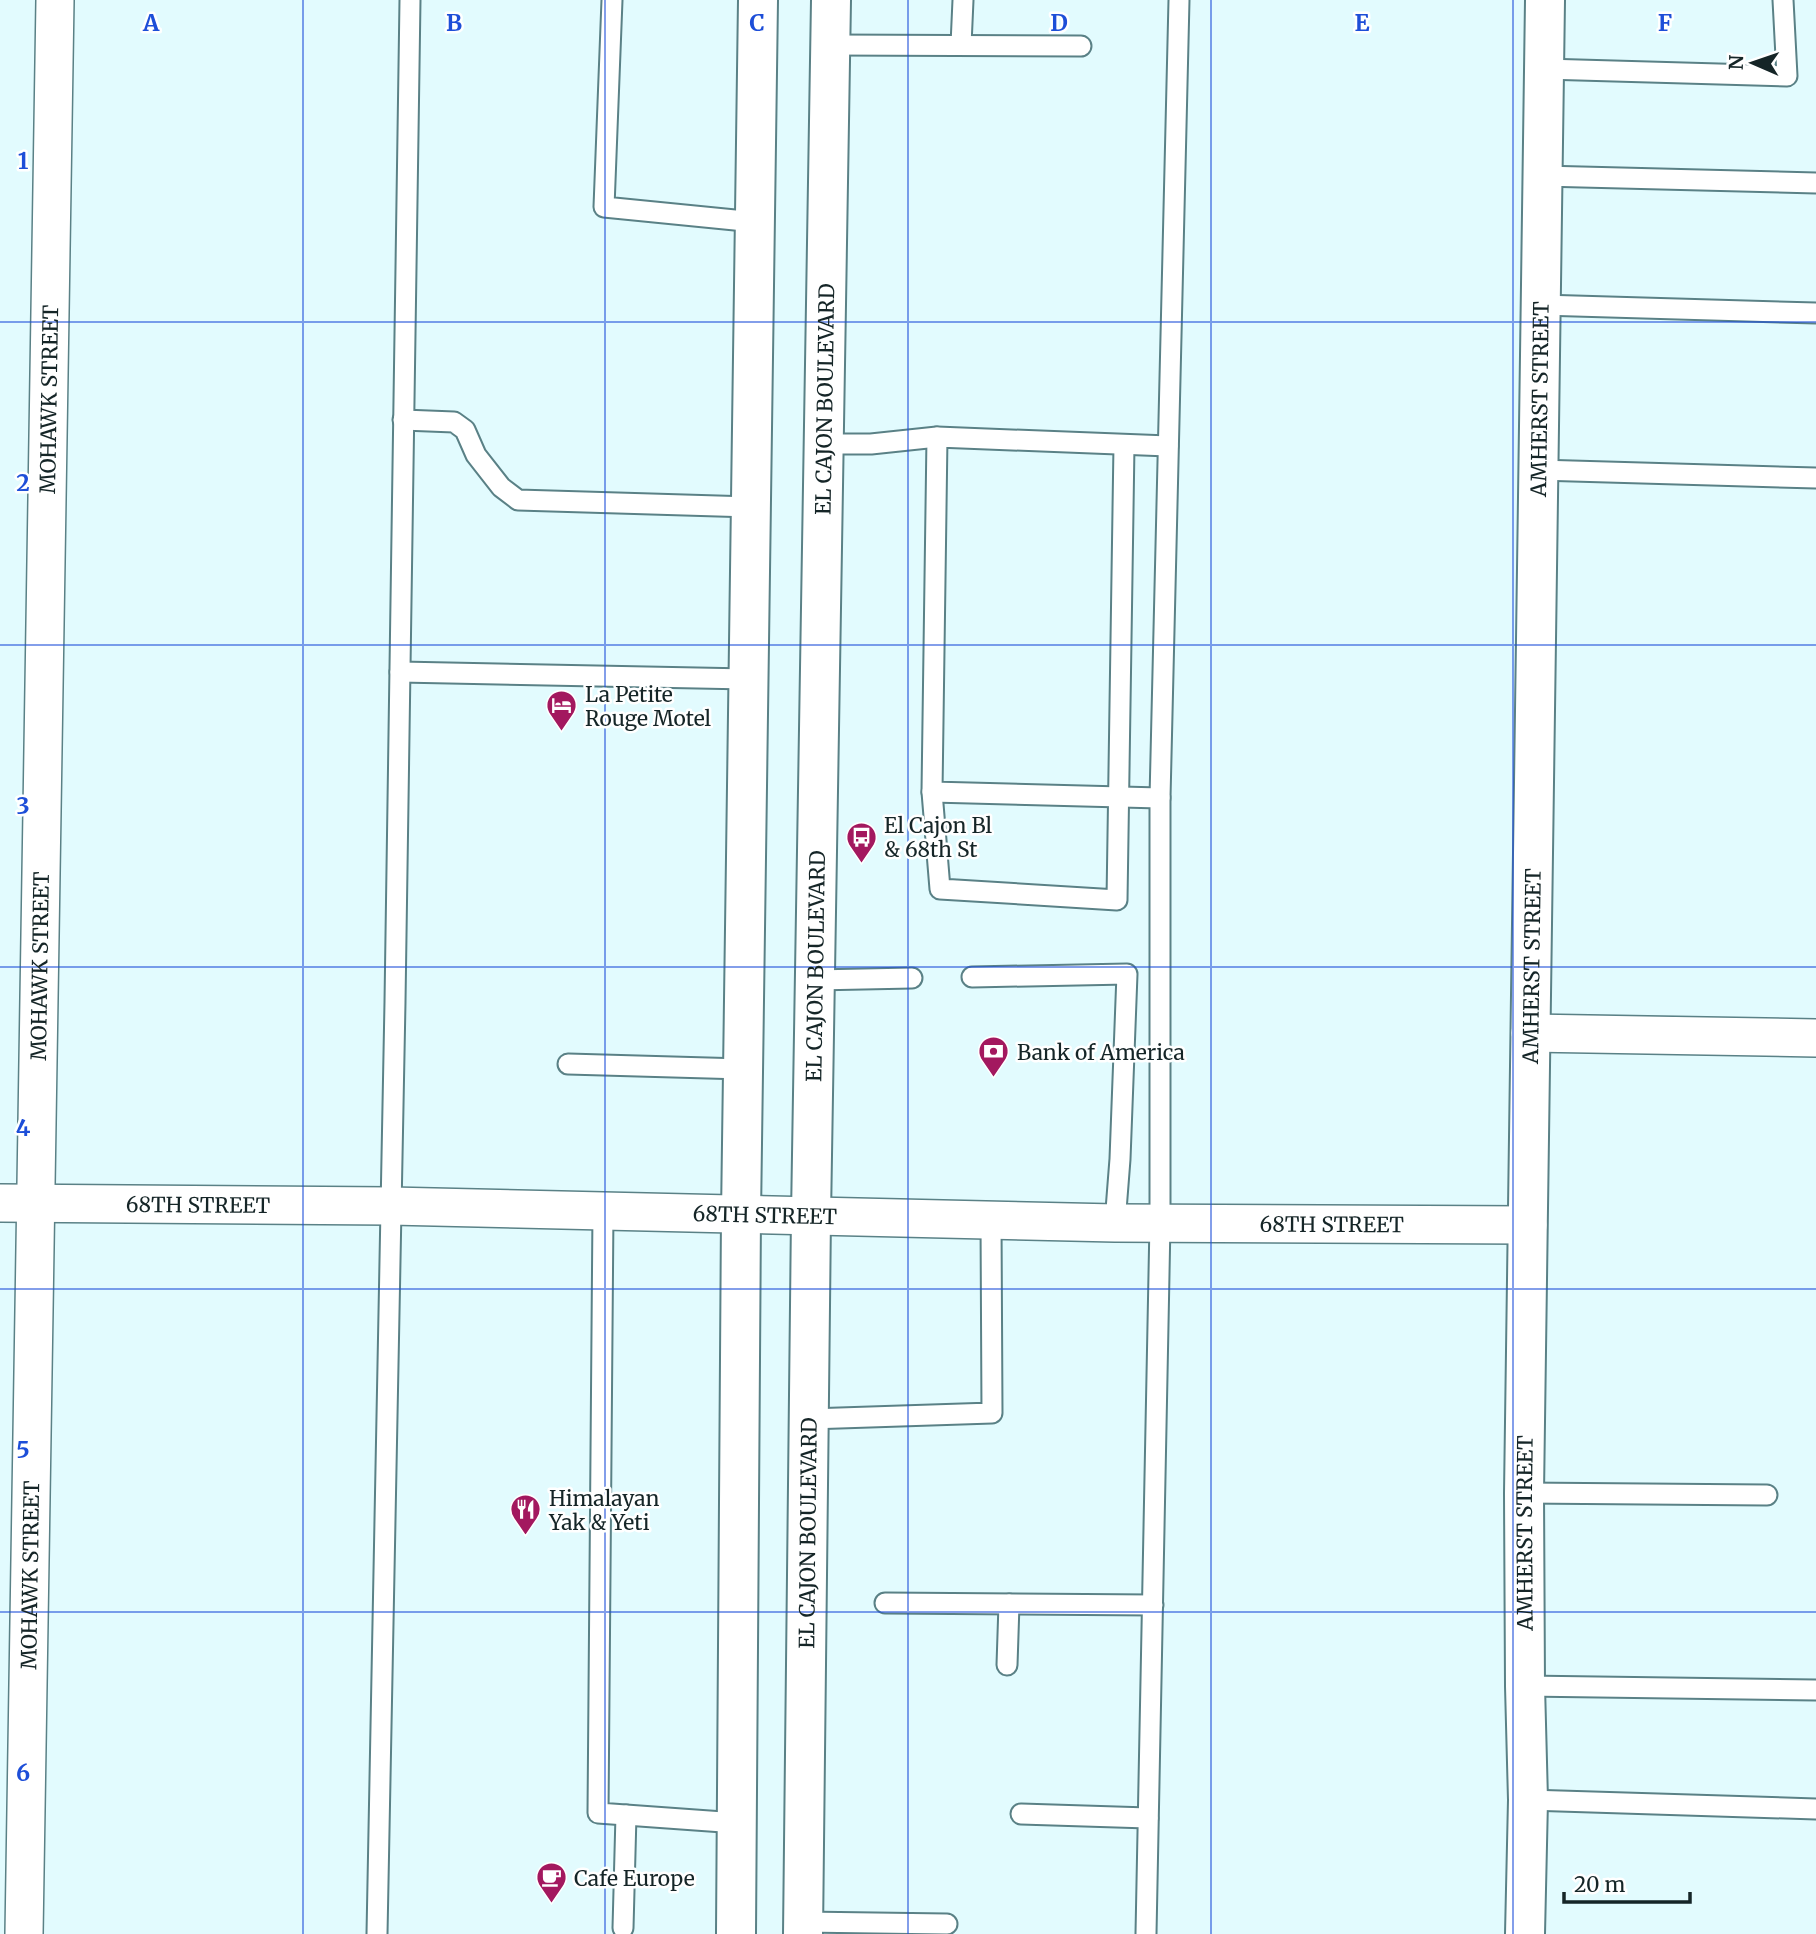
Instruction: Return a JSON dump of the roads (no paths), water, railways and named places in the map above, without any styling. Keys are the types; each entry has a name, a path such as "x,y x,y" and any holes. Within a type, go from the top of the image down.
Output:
{"main road":[{"path":"736,1934 741,1214 758,0"},
{"name":"EL CAJON BOULEVARD","path":"803,1928 811,1216 831,0"},
{"name":"AMHERST STREET","path":"1525,1934 1528,1800 1524,1493 1545,0"}],"street":[{"name":"MOHAWK STREET","path":"24,1934 55,0"},
{"path":"1530,1033 1816,1038"},
{"name":"68TH STREET","path":"0,1203 391,1206 1115,1223 1528,1225"}],"lane":[{"path":"377,1934 410,0"},
{"path":"612,0 604,207 755,222"},
{"path":"961,45 963,0"},
{"path":"1146,1934 1160,1223 1160,798 1179,0"},
{"path":"1544,69 1787,76 1783,0"},
{"path":"831,45 1081,46"},
{"path":"1542,176 1816,183"},
{"path":"1541,305 1816,313"},
{"path":"403,420 454,422 465,430 476,455 501,487 518,500 751,506"},
{"path":"824,444 872,444 937,437 1168,446"},
{"path":"937,437 932,792 940,889 1117,900 1124,445"},
{"path":"1538,470 1816,478"},
{"path":"400,672 748,679"},
{"path":"932,792 1160,798"},
{"path":"972,977 1127,974 1115,1223"},
{"path":"815,980 912,978"},
{"path":"568,1064 743,1069"},
{"path":"603,1211 598,1813 737,1823"},
{"path":"809,1419 992,1413 991,1220"},
{"path":"1524,1493 1767,1495"},
{"path":"885,1603 1153,1605"},
{"path":"1007,1665 1009,1604"},
{"path":"1525,1686 1816,1690"},
{"path":"1528,1800 1816,1809"},
{"path":"1021,1814 1148,1818"},
{"path":"623,1928 626,1815"},
{"path":"803,1928 947,1924"}],"place":[{"name":"La Petite Rouge Motel","path":"562,733"},
{"name":"El Cajon Bl & 68th St","path":"861,864"},
{"name":"Bank of America","path":"994,1079"},
{"name":"Himalayan Yak & Yeti","path":"526,1537"},
{"name":"Cafe Europe","path":"551,1905"}]}
